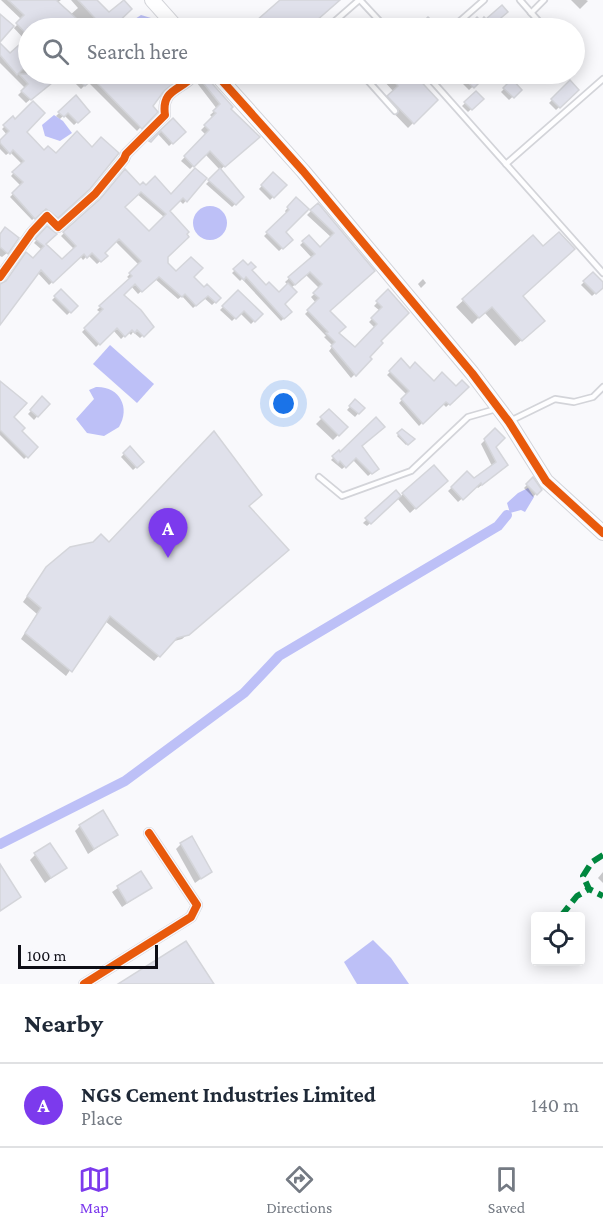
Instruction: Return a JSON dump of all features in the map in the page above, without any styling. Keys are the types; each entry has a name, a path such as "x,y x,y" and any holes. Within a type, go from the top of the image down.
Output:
{"street":[{"path":"152,0 168,18"},
{"path":"0,277 32,232 47,216 58,227 95,194 126,154 165,115 164,101 168,95 186,84"},
{"path":"225,84 303,171 498,408 546,481 603,533"},
{"path":"84,984 191,917 197,905 149,833"}],"lane":[{"path":"339,18 360,0 377,18"},
{"path":"463,18 484,0"},
{"path":"520,0 536,18"},
{"path":"531,13 544,0"},
{"path":"507,164 603,79"},
{"path":"371,84 395,111"},
{"path":"435,84 603,273"},
{"path":"509,422 555,399 574,402 592,397 603,387"},
{"path":"319,477 342,496 380,483 411,471 468,417 498,408"}],"water":[{"path":"54,115 63,121 72,133 60,141 45,136 42,125"},
{"path":"210,206 222,211 227,223 222,235 210,240 198,235 193,223 198,211"},
{"path":"110,345 154,384 137,403 93,364"},
{"path":"96,387 111,390 117,394 123,405 124,412 119,427 104,436 87,433 76,419 94,399 89,390"},
{"path":"528,488 534,497 525,512 521,510 510,513 507,503"},
{"path":"373,940 391,958 409,984 357,984 344,962"}],"building":[{"path":"8,0 56,0 76,18 21,18 24,15"},
{"path":"78,0 97,0 109,12 124,0 132,9 123,18 95,18"},
{"path":"280,0 340,0 319,18 259,18"},
{"path":"502,5 508,12 501,18 487,18"},
{"path":"0,14 14,26 0,42"},
{"path":"0,43 10,53 18,46 17,75 0,55"},
{"path":"28,84 51,84 31,100 21,91"},
{"path":"98,84 173,84 164,91 153,106 158,112 142,129"},
{"path":"204,84 213,84 233,107 231,109 260,137 225,167 210,151 194,167 184,156 209,130 204,125 216,113 213,111 220,104"},
{"path":"396,84 423,84 438,100 414,124 387,96 398,86"},
{"path":"507,84 517,84 522,90 514,98 503,88"},
{"path":"566,84 574,84 579,90 560,108 551,99"},
{"path":"476,91 484,99 472,110 464,102"},
{"path":"76,95 90,112 78,123 68,113 64,117 58,112"},
{"path":"33,101 45,113 27,132 44,150 48,146 56,153 77,131 92,147 101,137 119,153 90,189 58,218 46,209 35,219 12,193 23,182 12,172 24,161 13,150 10,154 0,143 9,131 3,125 13,116 15,119"},
{"path":"173,118 186,132 173,144 161,131 151,142 149,141"},
{"path":"195,168 207,178 187,202 183,198 170,211 189,232 187,234 189,237 168,257 168,263 176,271 191,257 203,268 194,277 204,287 207,284 221,298 216,303 208,296 196,306 185,294 182,297 159,277 142,292 135,284 124,295 141,310 154,327 144,337 137,330 135,333 132,330 125,337 117,328 100,345 84,328 103,309 99,306 132,276 129,273 141,261 119,239 105,253 108,256 101,262 92,253 87,258 84,254 53,283 41,270 0,325 0,284 6,281 26,252 33,258 44,246 35,239 47,226 57,234 46,244 62,259 76,246 63,232 100,199 125,169 140,185 143,182 146,185 155,176 171,194","holes":["141,192 166,214 149,231 125,207"]},
{"path":"220,168 244,197 236,205 208,180"},
{"path":"273,172 287,185 274,198 261,185"},
{"path":"296,197 309,209 286,232 293,240 283,249 266,232 289,210 287,207"},
{"path":"318,203 375,271 330,311 346,327 339,333 355,347 377,324 371,318 382,307 376,301 388,289 409,313 381,341 383,343 370,357 372,359 356,376 331,346 335,342 326,333 328,332 307,310 319,298 313,293 322,284 310,272 295,285 288,277 315,254 302,241 309,235 320,247 334,233 310,210"},
{"path":"5,227 19,238 8,254 0,247 0,234"},
{"path":"559,232 575,249 523,296 545,321 522,341 492,307 479,318 462,299 533,235 543,246"},
{"path":"243,260 248,265 251,262 256,267 252,270 266,285 269,282 279,292 288,283 297,292 285,304 292,312 284,319 246,277 244,280 233,269"},
{"path":"593,272 603,282 603,288 596,294 583,281"},
{"path":"61,289 78,306 71,313 54,296"},
{"path":"238,290 263,314 255,322 244,311 236,319 222,306"},
{"path":"401,358 410,368 415,362 434,381 442,372 456,386 462,380 469,387 450,405 446,402 423,424 401,399 409,391 389,371"},
{"path":"0,381 27,403 14,417 25,428 22,431 38,447 28,458 0,430"},
{"path":"42,396 50,404 38,417 30,410"},
{"path":"355,399 365,408 359,414 349,406"},
{"path":"329,409 348,427 339,436 320,417"},
{"path":"376,417 385,427 362,446 379,469 372,474 356,458 346,468 340,461 338,463 332,456 339,450 340,452"},
{"path":"495,428 505,438 496,447 508,465 482,485 481,483 463,500 451,487 467,471 474,478 496,462 484,439"},
{"path":"402,429 415,439 408,445 397,433"},
{"path":"214,431 262,495 249,506 289,550 189,635 177,638 160,657 110,616 72,672 25,633 41,608 27,596 46,567 70,547 93,542 101,534 109,542"},
{"path":"130,446 144,462 137,468 123,453"},
{"path":"434,465 448,481 416,509 402,493"},
{"path":"533,477 542,490 537,495 526,484"},
{"path":"396,490 401,496 371,524 365,518"},
{"path":"103,810 118,835 94,849 79,825"},
{"path":"192,836 212,872 201,879 180,843"},
{"path":"50,843 67,868 51,878 34,853"},
{"path":"0,864 21,897 0,911"},
{"path":"141,871 152,888 127,903 117,886"},
{"path":"186,941 214,984 118,984"}],"waterway":[{"path":"0,844 125,781 244,693 279,656 498,526 507,515"}],"marked path":[{"path":"603,855 592,862 583,876 589,889 603,896"},
{"path":"564,912 577,896 589,889"}],"cycle path":[{"path":"0,277 32,232 47,216 58,227 95,194 126,154 165,115 166,100 169,95 184,84"},
{"path":"225,84 303,171 472,373 509,422 546,481 603,533"},
{"path":"84,984 191,917 197,905 149,833"}],"place":[{"name":"NGS Cement Industries Limited","path":"168,558"}]}
